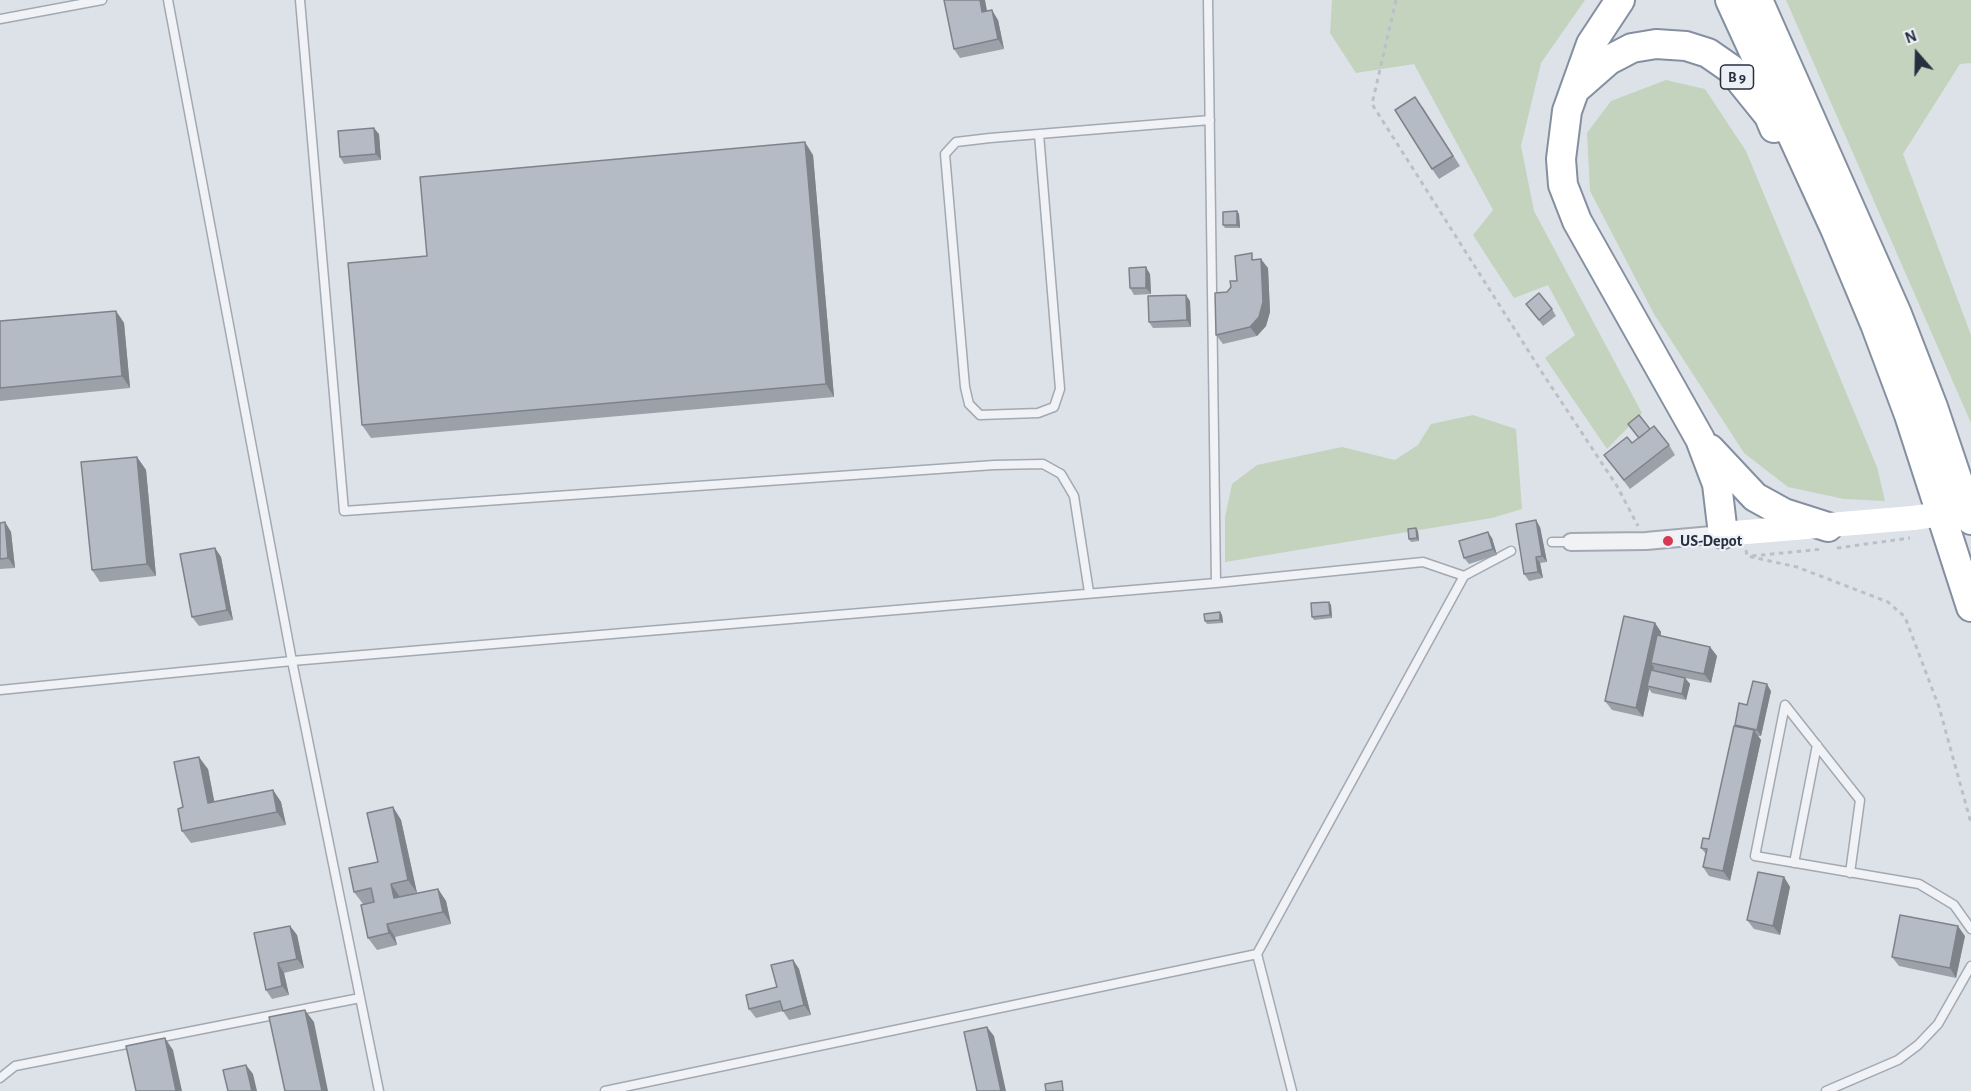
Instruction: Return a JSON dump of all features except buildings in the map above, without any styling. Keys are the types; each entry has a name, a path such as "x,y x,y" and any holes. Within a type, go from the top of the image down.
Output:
{"highway":[{"path":"1620,0 1592,44 1567,111 1561,159 1563,185 1577,221 1700,439 1733,533"},
{"name":"B 9","path":"1730,0 1836,231 1909,415 1971,607"},
{"path":"1758,0 1897,314 1933,407 1971,520"},
{"name":"B 9","path":"1575,90 1609,60 1632,48 1656,44 1686,46 1708,54 1731,69 1768,116 1819,220 1836,231"},
{"path":"1700,439 1755,497 1830,541"}],"main road":[{"path":"1733,533 1830,541 1914,528 1971,510"}],"street":[{"path":"1571,542 1646,541 1733,533"}],"lane":[{"path":"0,19 102,0"},
{"path":"168,0 292,661 379,1091"},
{"path":"300,0 344,511 982,466 1043,464 1062,474 1074,496 1089,592"},
{"path":"1208,0 1216,583"},
{"path":"1038,134 1060,389 1054,407 1038,413 980,416 969,404 965,387 945,154 956,142 1038,134 1210,120"},
{"path":"1552,542 1571,542"},
{"path":"1292,1091 1257,954 1464,576 1510,551"},
{"path":"0,690 292,661 1216,583 1424,562 1464,576"},
{"path":"1850,873 1860,800 1785,705 1755,856 1850,873 1919,884 1954,905 1971,929"},
{"path":"1794,863 1817,746"},
{"path":"605,1091 1257,954"},
{"path":"1826,1091 1898,1060 1918,1045 1938,1024 1971,966"},
{"path":"0,1078 15,1066 360,998"}],"path":[{"path":"1396,0 1372,104 1617,486 1646,541"},
{"path":"1747,556 1914,528"},
{"path":"1733,533 1747,556 1797,567 1832,580 1888,602 1905,617 1939,707 1971,823"}],"green space":[{"path":"1332,0 1585,0 1541,63 1521,146 1534,211 1642,413 1607,449 1545,358 1575,335 1548,285 1514,298 1473,235 1493,210 1414,64 1356,73 1330,33"},
{"path":"1786,0 1971,0 1971,63 1960,64 1903,154 1971,335 1971,423"},
{"path":"1666,80 1705,89 1746,151 1877,467 1885,501 1844,499 1788,487 1744,453 1654,314 1590,191 1587,133 1611,101"},
{"path":"1473,415 1516,429 1522,509 1492,518 1225,562 1225,517 1232,484 1257,465 1342,447 1395,460 1418,445 1431,424"}],"place":[{"name":"US-Depot","path":"1668,541"}]}
